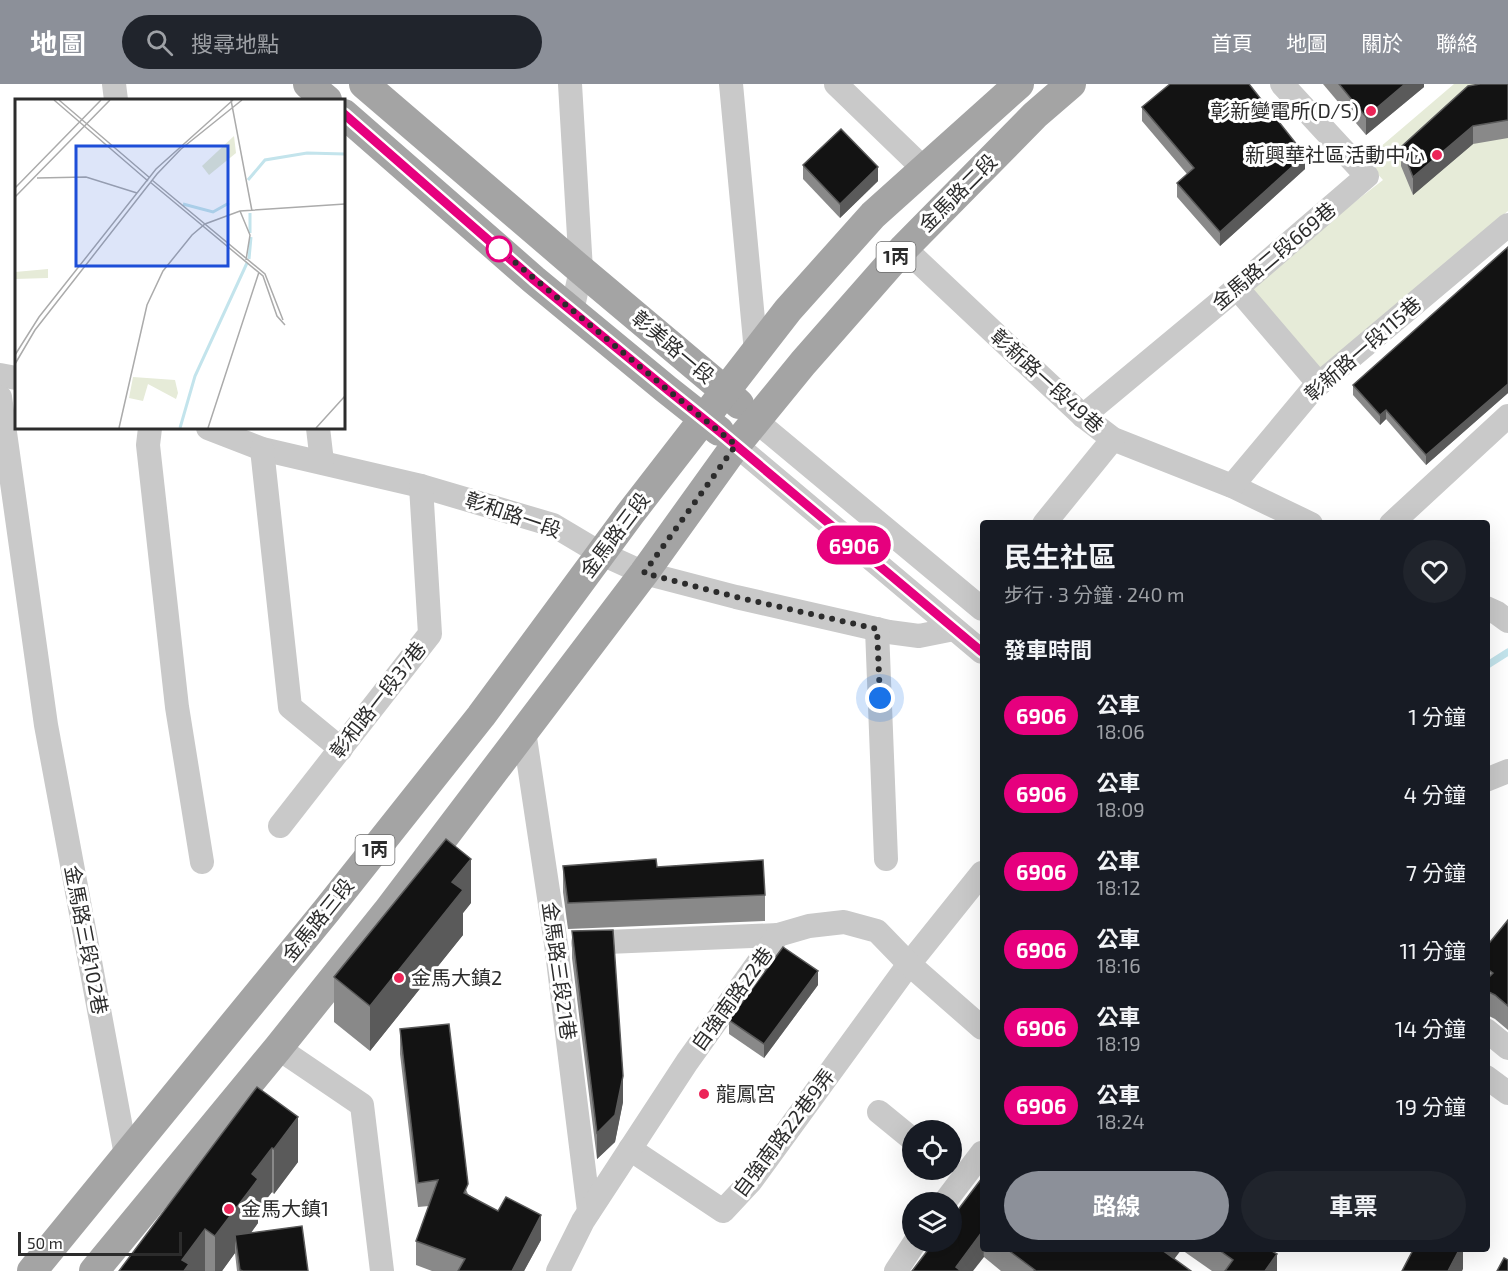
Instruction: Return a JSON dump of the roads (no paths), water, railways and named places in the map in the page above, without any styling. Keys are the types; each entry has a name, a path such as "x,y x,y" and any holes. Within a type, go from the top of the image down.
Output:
{"main road":[{"path":"308,84 326,99"},
{"name":"彰美路一段","path":"364,84 725,391 756,421"},
{"name":"金馬路二段","path":"736,445 803,363 904,248 1035,115 1071,84"},
{"name":"金馬路二段","path":"704,419 788,310 873,215 924,169 1006,88"},
{"name":"彰美路一段","path":"345,115 572,311 736,445"},
{"name":"金馬路三段","path":"32,1271 320,919 481,716 600,552 704,419"},
{"name":"1丙","path":"94,1271 387,912 644,573 736,445"}],"street":[{"path":"114,84 116,99"},
{"path":"570,84 581,270 572,311"},
{"path":"731,84 756,351"},
{"path":"836,84 924,169"},
{"name":"金馬路二段669巷","path":"1083,416 1367,176 1282,84"},
{"name":"彰新路一段115巷","path":"1232,486 1319,384 1508,225"},
{"name":"彰新路一段49巷","path":"904,248 1083,416 1113,439 1232,486 1303,520"},
{"path":"1237,288 1319,384"},
{"path":"0,375 15,378"},
{"name":"金馬路三段102巷","path":"0,398 46,725 126,1155"},
{"path":"1395,520 1508,416"},
{"name":"彰美路一段","path":"756,421 980,603"},
{"path":"150,429 148,445 177,707 202,862"},
{"name":"彰和路一段","path":"211,429 262,449 421,486 553,525 600,552 644,573 736,597 877,629 919,636 954,629"},
{"path":"318,429 322,462"},
{"path":"1047,520 1113,439"},
{"name":"彰美路一段","path":"736,445 980,650"},
{"path":"262,449 290,707 341,749"},
{"name":"彰和路一段37巷","path":"280,826 430,634 421,486"},
{"path":"877,629 886,859"},
{"name":"金馬路三段21巷","path":"524,731 556,944 589,1211"},
{"path":"1490,778 1508,771"},
{"path":"909,964 980,875"},
{"name":"自強南路22巷","path":"558,1271 589,1211 687,1062 778,935 809,926 844,922 877,931 909,964 980,1026"},
{"path":"556,944 778,935"},
{"name":"自強南路22巷9弄","path":"630,1149 723,1211 751,1181 909,964"},
{"path":"1490,1033 1508,1048"},
{"path":"278,1048 362,1105 382,1271"},
{"path":"1490,1080 1508,1093"},
{"path":"879,1112 902,1131"},
{"path":"962,1170 980,1155"},
{"path":"896,1271 908,1252"}],"waterway":[{"path":"1490,663 1508,652"}],"place":[{"name":"彰新變電所(D/S)","path":"1371,111"},
{"name":"新興華社區活動中心","path":"1437,155"},
{"name":"金馬大鎮2","path":"399,978"},
{"name":"龍鳳宮","path":"704,1094"},
{"name":"金馬大鎮1","path":"229,1209"}]}
